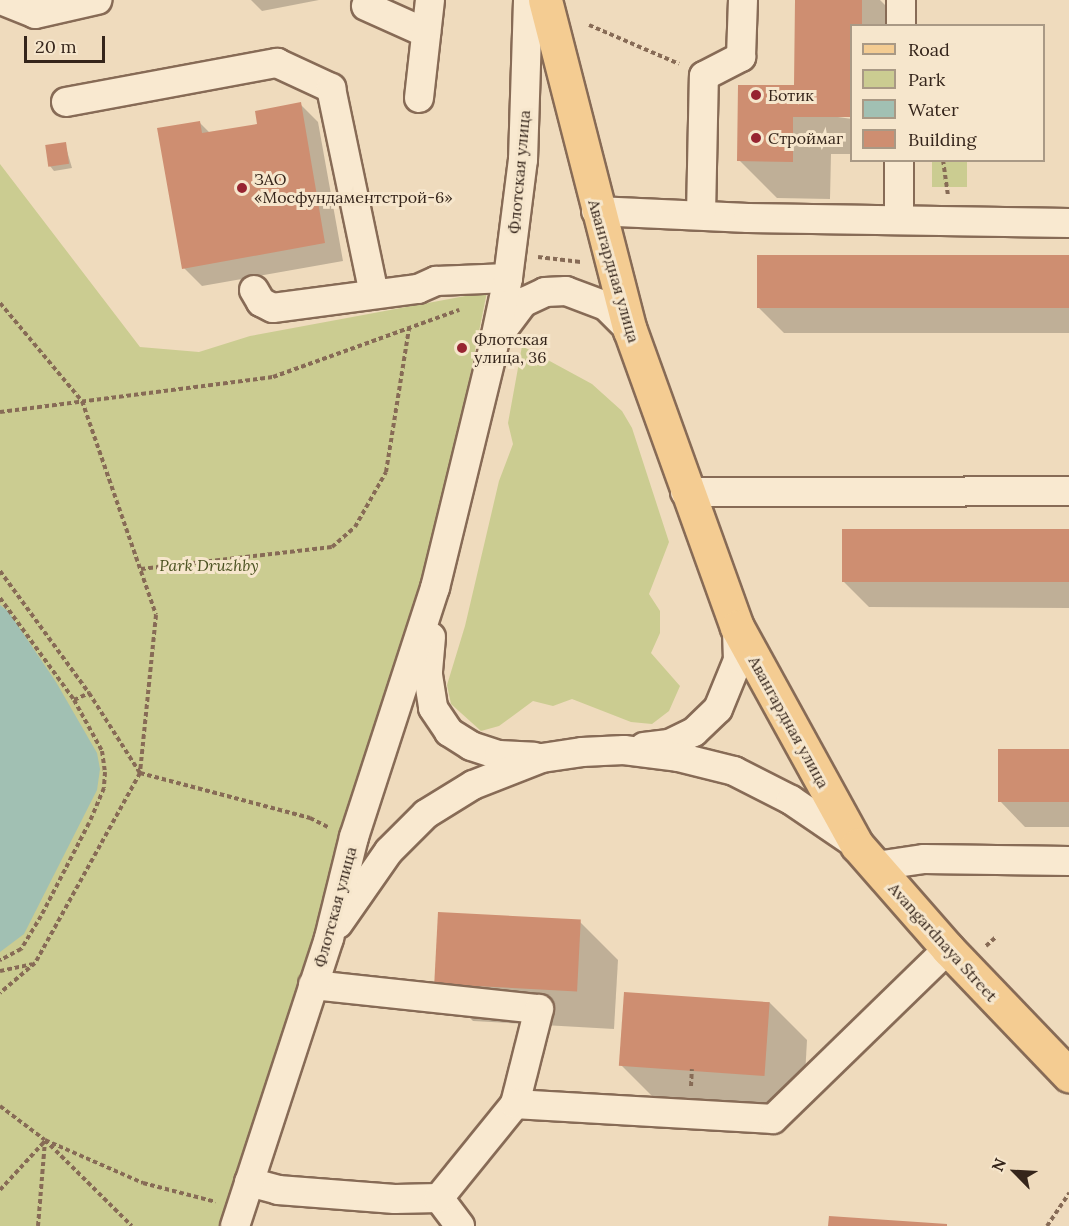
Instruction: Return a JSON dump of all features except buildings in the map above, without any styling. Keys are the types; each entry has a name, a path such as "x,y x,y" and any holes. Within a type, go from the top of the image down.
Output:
{"main road":[{"name":"Авангардная улица","path":"545,0 596,211 630,330 685,492 737,627 867,855"},
{"name":"Avangardnaya Street","path":"867,855 948,949 1069,1075"}],"street":[{"path":"1,0 35,14 97,0"},
{"path":"419,98 430,0"},
{"name":"Флотская улица","path":"235,1226 329,938 354,837 435,588 495,342 508,278 523,159 528,0"},
{"path":"702,215 704,76 741,57 743,0"},
{"path":"901,0 901,24"},
{"path":"366,6 426,33"},
{"path":"66,102 277,63 331,88 374,294"},
{"path":"899,162 899,220"},
{"path":"596,211 1069,223"},
{"path":"254,290 261,302 273,308 418,289 436,281 508,278"},
{"name":"Флотская улица","path":"495,342 524,302 545,292 566,291 586,296 606,306 630,330"},
{"path":"685,492 1069,492"},
{"name":"Флотская улица","path":"435,588 428,675 433,708 449,732 471,746 499,755 542,758"},
{"path":"624,750 669,744 694,732 718,709 738,660 737,627"},
{"name":"Авангардная улица","path":"329,938 389,851 426,814 473,785 542,758 624,750 678,757 734,771 791,800 867,855"},
{"path":"867,855 924,859 1069,861"},
{"path":"515,1104 773,1119 948,949"},
{"path":"249,1182 279,1190 395,1199 439,1198 515,1104 539,1009 313,985"},
{"path":"439,1198 460,1226"}],"path":[{"path":"589,25 704,76"},
{"path":"526,255 589,263"},
{"path":"0,303 82,401 156,615 140,773 35,963 0,993"},
{"path":"0,412 273,377 447,312 467,309"},
{"path":"141,569 332,547 355,527 386,472 409,328"},
{"path":"0,571 89,693 140,773 310,818 337,831"},
{"path":"0,598 74,700 102,751 104,788 21,949 0,960"},
{"path":"74,700 89,693"},
{"path":"0,971 35,963"},
{"path":"0,1106 45,1140 132,1226"},
{"path":"0,1190 45,1140"},
{"path":"45,1140 143,1184 216,1202"},
{"path":"38,1226 45,1140"},
{"path":"1047,1226 1069,1193"}],"green space":[{"path":"932,162 967,162 967,187 932,187"},
{"name":"Park Druzhby","path":"0,164 140,347 199,352 250,336 487,292 441,519 388,706 219,1226 0,1226"},
{"path":"522,346 592,384 622,411 632,428 669,542 649,594 660,611 660,633 651,653 680,686 669,711 652,724 631,722 572,699 553,706 533,701 499,726 481,731 451,704 447,685 465,626 499,481 513,444 508,423"}],"water":[{"path":"0,605 8,611 56,682 97,753 100,769 97,790 24,934 0,952"}],"place":[{"name":"Ботик","path":"756,95"},
{"name":"Строймаг","path":"756,138"},
{"name":"ЗАО «Мосфундаментстрой-6»","path":"242,188"},
{"name":"Флотская улица, 36","path":"462,348"}]}
